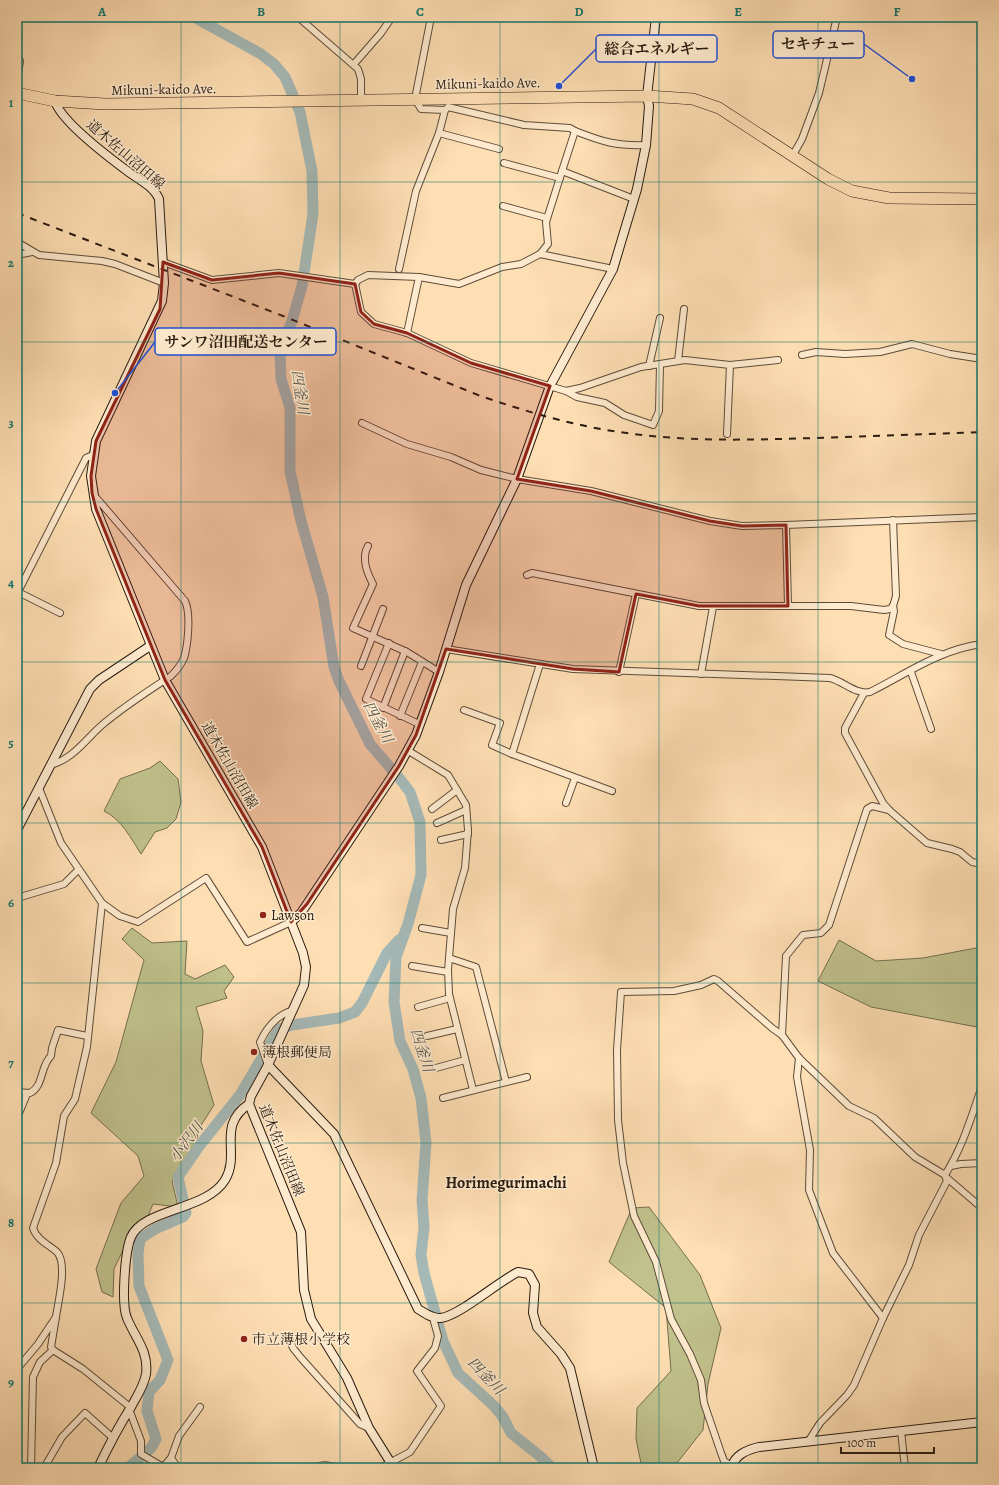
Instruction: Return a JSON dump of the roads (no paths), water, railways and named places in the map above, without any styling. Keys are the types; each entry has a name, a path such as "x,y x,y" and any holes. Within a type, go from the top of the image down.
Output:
{"highway":[{"name":"Mikuni-kaido Ave.","path":"17,93 55,101 105,104 647,96 680,97 710,104 731,115 839,186 861,194 889,198 982,199"}],"street":[{"path":"298,17 358,69 361,78 361,100"},
{"path":"354,64 381,33 392,17"},
{"path":"431,17 415,99 421,109 445,110 448,107 524,125 570,128 597,140 620,146 646,145"},
{"path":"39,788 57,835 78,870 102,903 120,916 132,922 138,922 206,878 247,942 291,922 304,909 399,766 407,750 419,724 439,672 466,585 517,479 550,386 613,269 634,199 646,145 649,106 647,96 656,17"},
{"path":"792,155 802,140 819,93 829,58 837,17"},
{"path":"17,55 20,61 17,81"},
{"name":"道木佐山沼田線","path":"55,101 62,115 116,163 158,195 159,199 164,283 160,308 96,441 90,476 92,493 96,509 165,680 262,847 303,953 306,967 304,985 268,1064 251,1096 249,1104 301,1232 304,1290 311,1319 348,1378 369,1428 392,1466"},
{"path":"399,269 416,191 439,133 445,110"},
{"path":"355,284 358,280 368,275 419,277 459,284 502,267 521,264 540,254 548,244 548,218 575,130"},
{"path":"439,133 499,149"},
{"path":"504,163 560,178"},
{"path":"562,171 634,199"},
{"path":"503,206 548,218"},
{"path":"17,242 32,252 51,256 102,261 115,264 164,283"},
{"path":"17,255 32,252"},
{"path":"540,254 613,269"},
{"path":"163,262 212,280 279,273 355,284"},
{"path":"407,332 419,277"},
{"path":"355,284 361,312 374,324 407,332 471,364 550,386 566,391 577,397 605,403 624,415 653,425 659,411 660,364"},
{"path":"678,361 684,309"},
{"path":"649,366 660,318"},
{"path":"802,355 816,352 845,354 880,352 912,344 950,354 982,359"},
{"path":"566,391 649,366 678,361 701,361 730,365 778,360"},
{"path":"727,434 730,365"},
{"path":"362,423 407,444 451,456 481,470 517,479 590,490 710,521 742,526 982,517"},
{"path":"60,613 18,592 86,458 93,455"},
{"path":"51,764 63,761 71,756 102,725 165,680 178,668 183,659 189,609 181,596 92,493"},
{"path":"893,520 896,596 889,635 903,644 941,654"},
{"path":"786,525 788,606"},
{"path":"368,546 365,552 366,572 373,584 353,628 406,651 439,672"},
{"path":"527,575 532,573 688,605 714,607 851,606 884,610 890,609 893,606"},
{"path":"619,672 636,594"},
{"path":"701,674 714,607"},
{"path":"361,666 383,610"},
{"path":"390,643 366,699 419,724"},
{"path":"446,649 573,669 619,672 830,678 864,693 870,692 911,672 941,654 982,644"},
{"path":"17,830 90,689 99,680 150,646"},
{"path":"383,708 406,651"},
{"path":"400,716 422,662"},
{"path":"512,754 540,664"},
{"path":"911,672 931,729"},
{"path":"864,693 845,728 845,733 855,748 877,794 889,810 927,843 960,852 972,862 982,864"},
{"path":"464,710 500,723 492,745 512,754 612,791"},
{"path":"407,750 448,775 466,805 468,834 465,868 454,909 448,972 450,998 473,1090"},
{"path":"566,802 575,778"},
{"path":"432,809 457,790"},
{"path":"782,1035 785,965 787,953 803,935 820,933 829,924 867,809 872,806 889,810"},
{"path":"437,822 466,810"},
{"path":"441,840 468,834"},
{"path":"17,898 64,884 78,870"},
{"path":"102,903 100,939 87,1036 87,1047 75,1099 64,1116 59,1154 34,1228 36,1235 57,1252 61,1259 62,1280 51,1347 53,1350 83,1369 130,1408 142,1441 141,1454 162,1468 171,1458 179,1436 200,1407"},
{"path":"422,928 451,933"},
{"path":"449,958 476,967 506,1082"},
{"path":"412,966 448,972"},
{"path":"982,1208 946,1177 914,1157 874,1118 849,1106 798,1058 782,1035 714,979 701,985 674,991 621,992 617,1050 618,1120 623,1163 634,1216 656,1262 671,1319 690,1354 701,1380 704,1403 724,1461 731,1467 733,1460 749,1449 982,1422"},
{"path":"418,1007 450,998"},
{"path":"293,1010 284,1013 274,1021 265,1032 260,1042 268,1064 334,1134 396,1260 418,1309 433,1318 441,1318 458,1310 518,1272 529,1274 535,1285 533,1313 537,1327 561,1354 570,1368 594,1468"},
{"path":"427,1036 457,1029"},
{"path":"17,1092 27,1094 33,1092 39,1084 46,1060 51,1056 58,1030 87,1036"},
{"path":"798,1058 797,1077 810,1150 809,1190 833,1253 883,1318"},
{"path":"436,1068 465,1060"},
{"path":"443,1098 527,1076"},
{"path":"808,1442 820,1423 847,1395 854,1384 883,1318 909,1265 929,1215 972,1121 982,1086"},
{"path":"17,1118 27,1094"},
{"path":"98,1468 143,1384 147,1364 141,1343 125,1312 125,1285 132,1237 141,1225 208,1197 221,1185 230,1167 231,1126 241,1109 249,1104"},
{"path":"951,1166 982,1163"},
{"path":"17,1369 38,1344 56,1317"},
{"path":"380,1468 392,1466 410,1452 441,1406 417,1371 435,1348 438,1336 433,1318"},
{"path":"289,1338 293,1348 360,1424 369,1428"},
{"path":"31,1468 33,1377 40,1362 53,1350"},
{"path":"44,1468 62,1437 85,1413 113,1438"},
{"path":"901,1431 905,1468"},
{"path":"171,1458 178,1468"},
{"path":"316,1468 318,1466 329,1465 339,1468"}],"waterway":[{"name":"四釜川","path":"194,17 261,54 274,64 285,77 300,112 312,171 313,214 302,286 292,321 280,352 281,379 290,408 290,471 301,521 323,597 334,667 339,681 370,744 410,792 420,822 421,875 408,924 396,957 394,1002 400,1041 413,1069 421,1098 426,1143 422,1200 424,1227 421,1255 424,1273 443,1341 458,1373 494,1406 503,1417 511,1433 541,1457 552,1468"},
{"name":"小沢川","path":"128,1468 151,1448 156,1439 147,1411 149,1392 160,1380 168,1360 139,1286 138,1254 140,1239 155,1229 183,1217 186,1213 178,1177 200,1145 240,1095 279,1029 292,1025 339,1018 355,1012 362,1003 387,953 399,940"}],"railway":[{"path":"17,213 283,316 478,395 513,407 583,426 643,435 717,440 790,439 982,432"}],"place":[{"name":"セキチュー","path":"912,79"},
{"name":"総合エネルギー","path":"559,86"},
{"name":"サンワ沼田配送センター","path":"115,393"},
{"name":"Lawson","path":"263,915"},
{"name":"薄根郵便局","path":"254,1052"},
{"name":"市立薄根小学校","path":"244,1339"}],"district":[{"name":"Horimegurimachi","path":"506,1182"}]}
